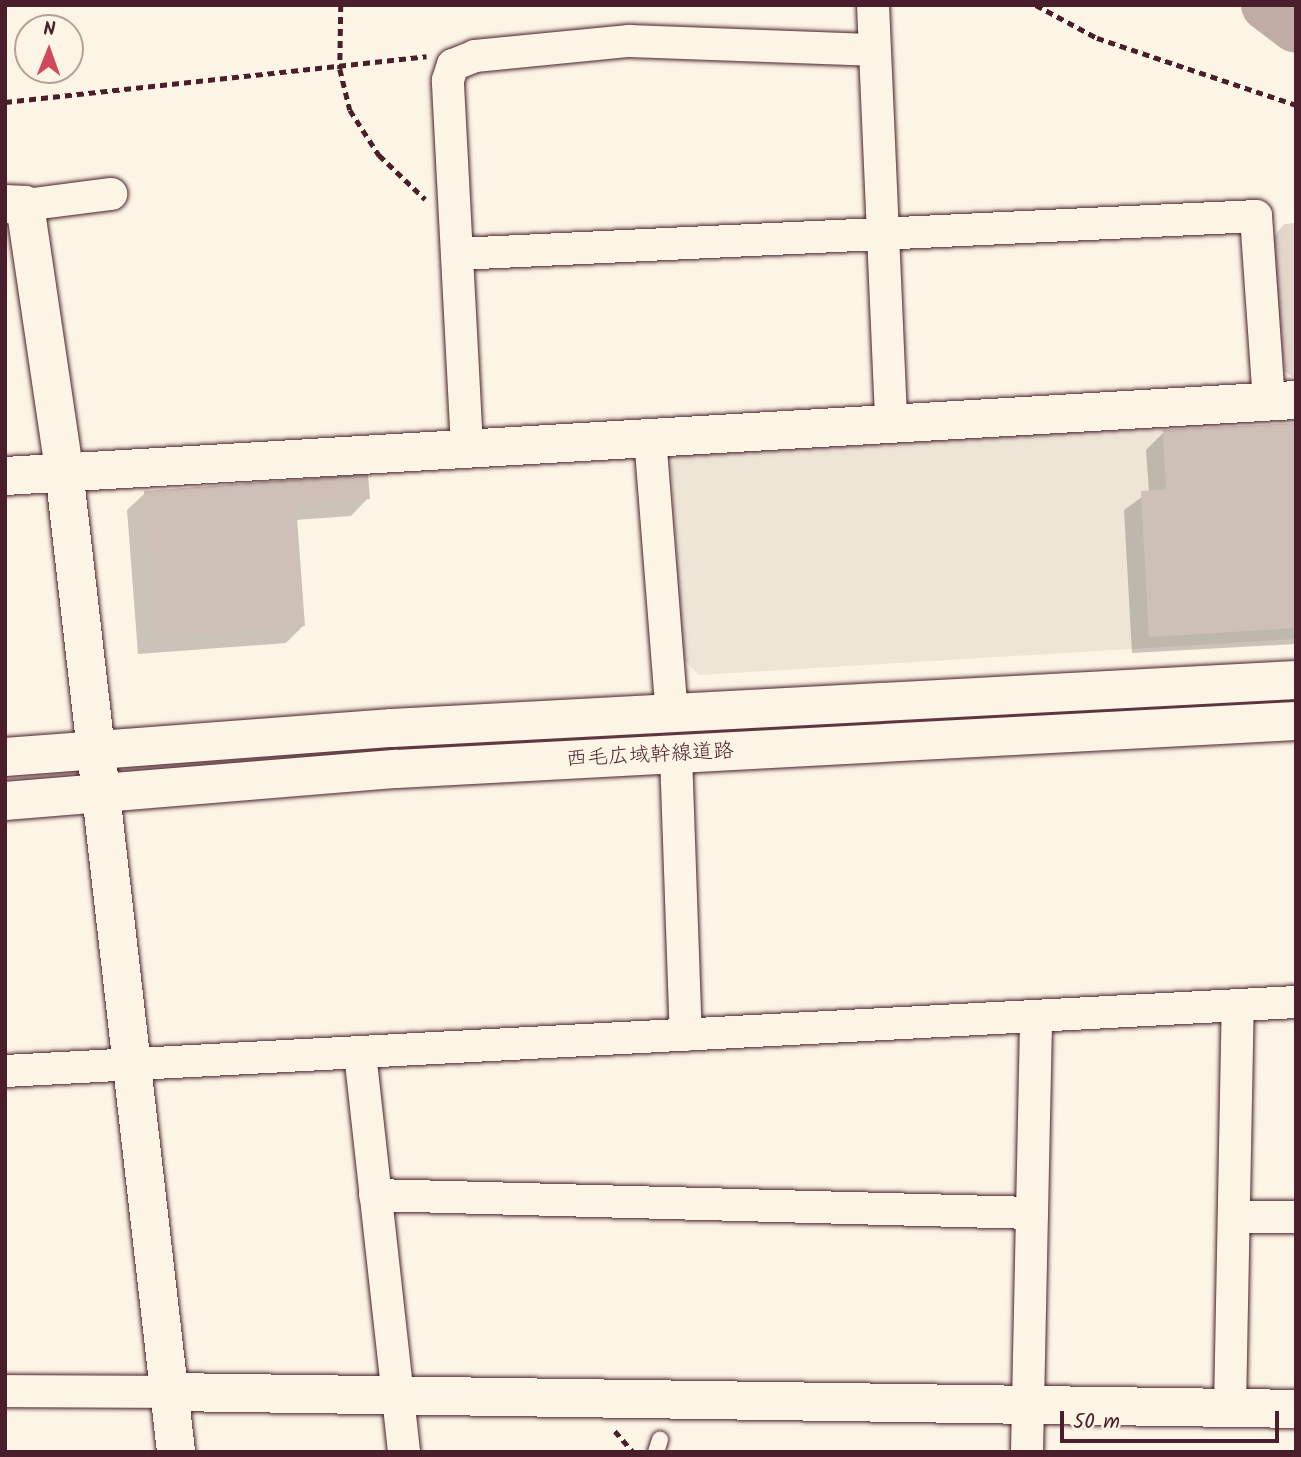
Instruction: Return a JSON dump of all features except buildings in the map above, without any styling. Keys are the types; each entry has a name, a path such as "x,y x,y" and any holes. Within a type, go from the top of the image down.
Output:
{"street":[{"path":"873,5 871,50 891,422"},
{"path":"467,447 448,80 453,65 475,56 629,41 871,50"},
{"path":"111,194 15,204 64,470 134,1064 176,1452"},
{"path":"5,476 64,470 1282,401 1256,216 457,242"},
{"path":"650,437 672,715"},
{"name":"西毛広域幹線道路","path":"5,757 97,748 1296,680"},
{"name":"西毛広域幹線道路","path":"5,801 101,790 1296,721"},
{"path":"676,755 686,1035"},
{"path":"5,1071 1296,1002"},
{"path":"1230,1409 1238,1217 1238,1006"},
{"path":"1027,1452 1036,1017"},
{"path":"360,1053 404,1452"},
{"path":"375,1195 1032,1213"},
{"path":"1238,1217 1296,1217"},
{"path":"5,1391 1296,1409"}],"path":[{"path":"341,5 340,69 362,131 457,242"},
{"path":"1036,5 1097,38 1296,105"},
{"path":"5,102 340,69 432,56 453,65"}],"shaded area":[{"path":"1296,223 1296,379 1284,371 1273,238 1284,224"},
{"path":"1296,415 1296,639 699,675 683,659 671,464 684,451"}],"waterway":[{"path":"1267,5 1296,27"}]}
